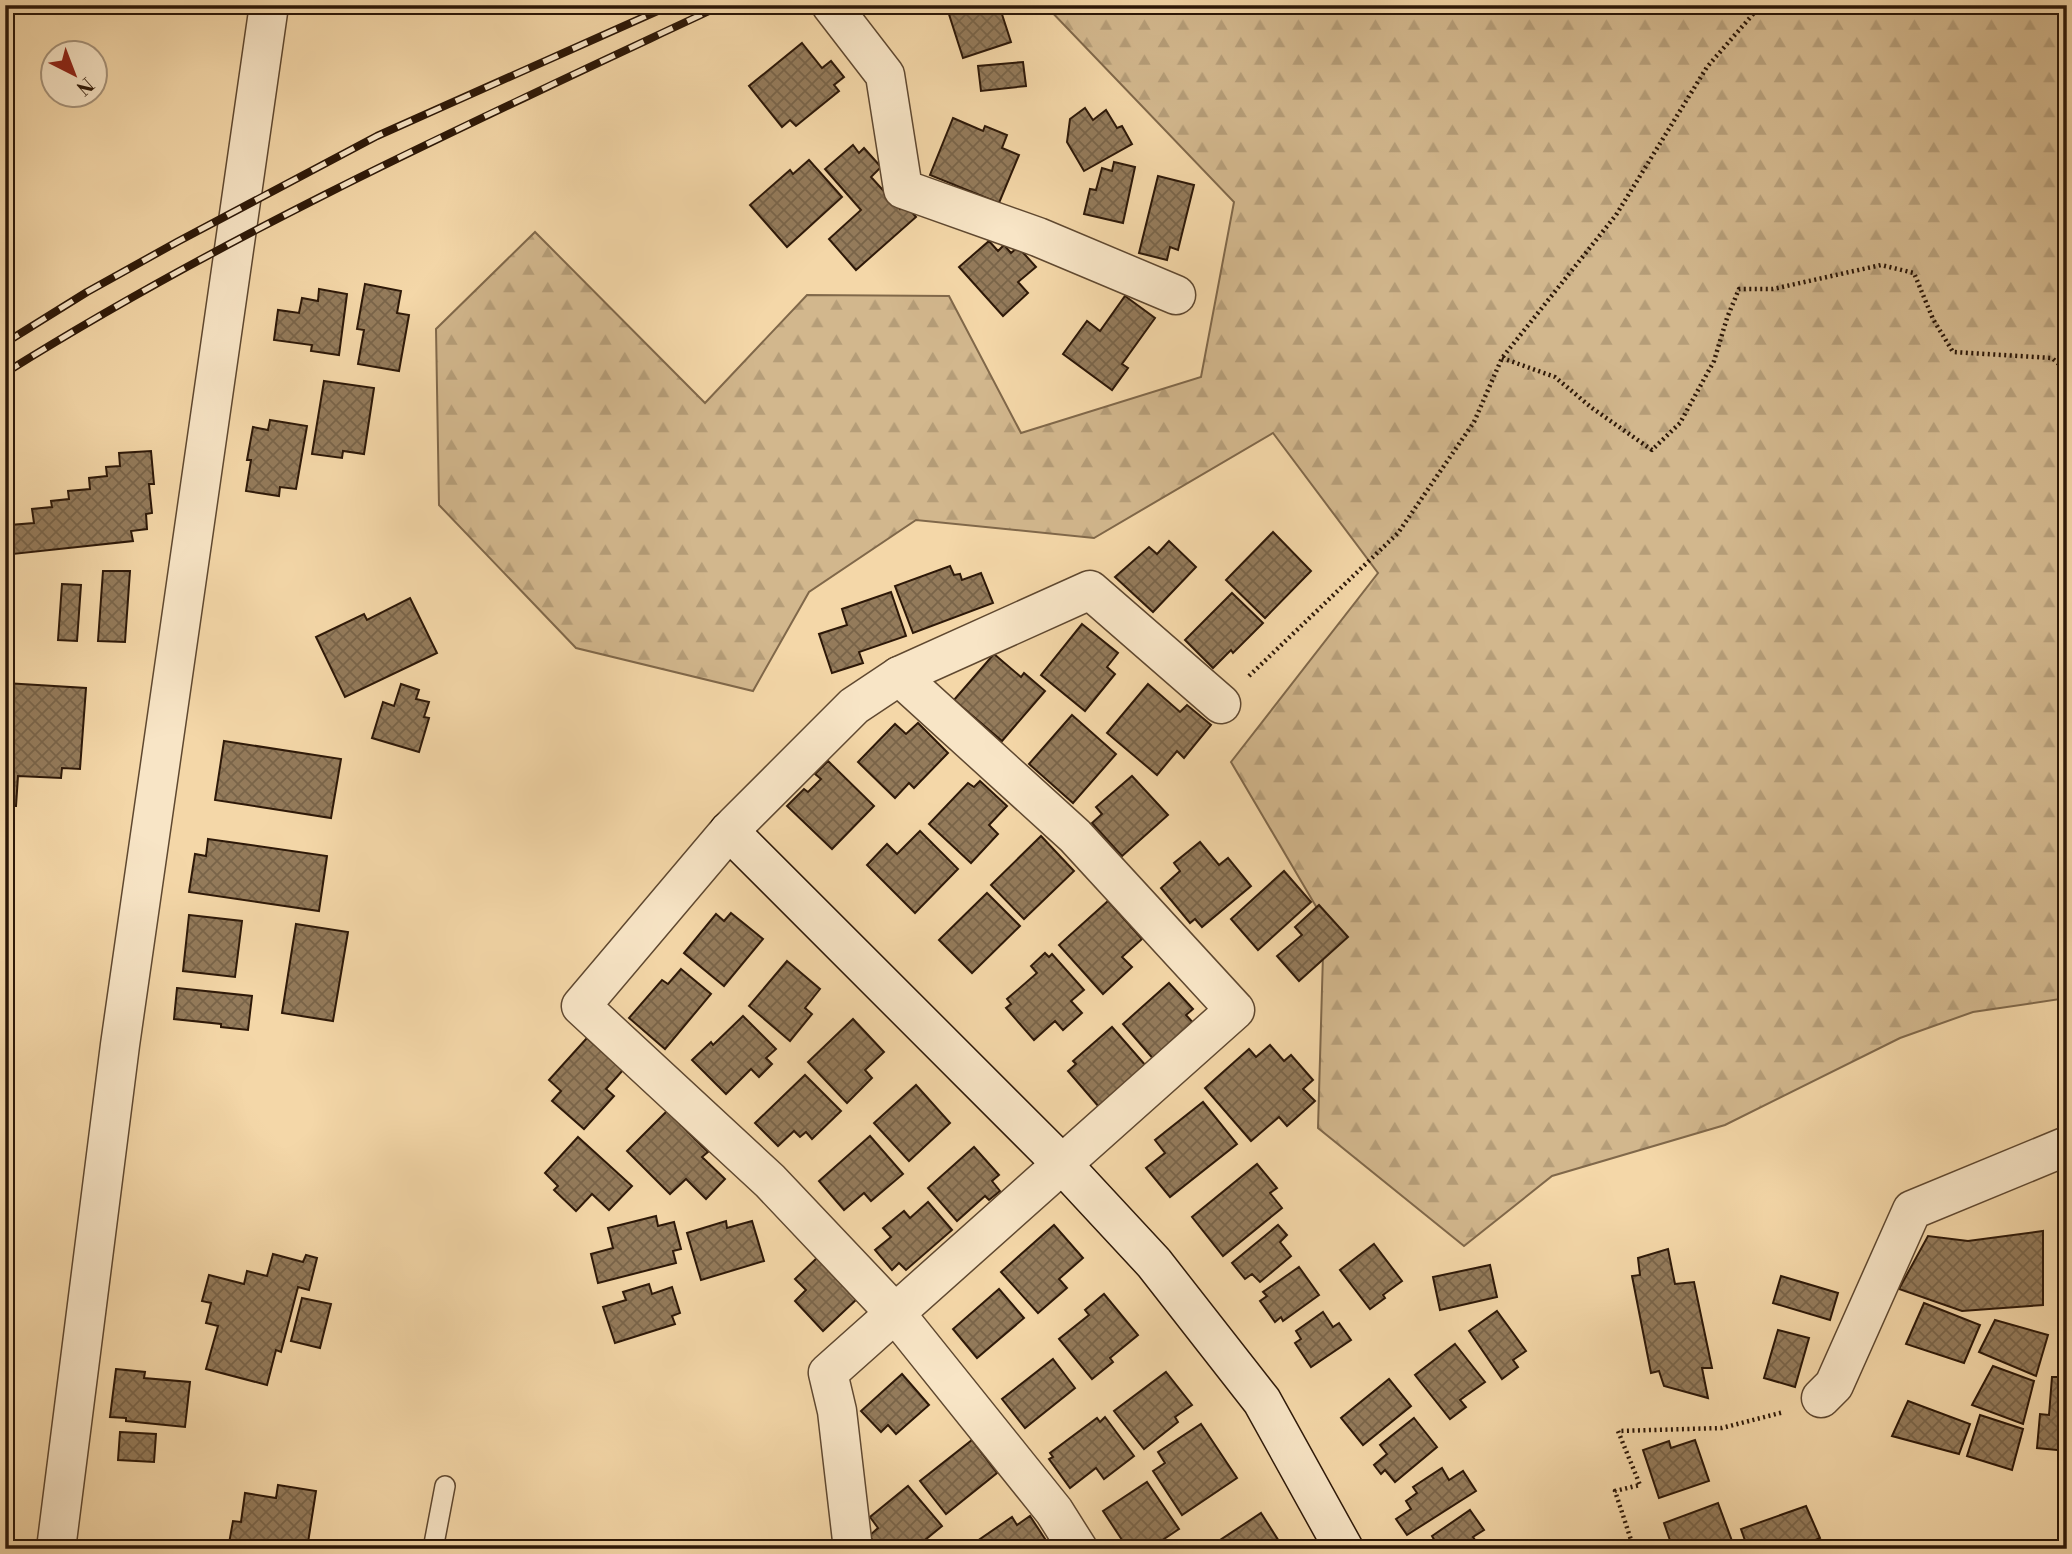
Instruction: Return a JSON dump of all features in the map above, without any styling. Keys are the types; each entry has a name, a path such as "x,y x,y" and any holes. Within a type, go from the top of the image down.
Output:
{"street":[{"path":"56,1549 120,1045 269,5"},
{"path":"831,5 885,75 902,189 1038,237 1176,295"},
{"path":"1078,1549 1054,1511 895,1313 769,1181 581,1006 729,831 853,706 899,676 1090,590 1221,704"},
{"path":"853,1549 837,1411 828,1373 1235,1010 1075,836 899,676"},
{"path":"729,831 1063,1165 1154,1263 1262,1401 1344,1549"},
{"path":"1821,1398 1834,1385 1912,1210 2067,1146"}],"lane":[{"path":"433,1549 445,1486"}],"path":[{"path":"1221,704 1398,533 1474,422 1502,358 1616,215 1707,67 1761,5"},
{"path":"1502,358 1555,377 1592,408 1652,450 1679,422 1714,361 1739,289 1773,289 1881,265 1914,273 1933,319 1953,352 2052,358 2067,371"},
{"path":"1634,1549 1615,1491 1640,1485 1618,1431 1722,1427 1809,1405 1821,1398"}],"green space":[{"path":"1045,5 2067,5 2067,998 1973,1012 1900,1038 1725,1125 1552,1176 1464,1246 1318,1128 1324,920 1231,762 1378,573 1273,433 1094,538 916,520 809,592 753,691 576,648 439,505 436,329 535,232 705,403 807,295 949,296 1021,433 1201,377 1234,202"}],"building":[{"path":"946,5 999,5 1011,42 963,58"},
{"path":"802,43 822,68 831,61 844,77 834,85 839,91 796,126 790,120 782,127 749,86"},
{"path":"1023,62 1026,86 981,91 978,66"},
{"path":"1085,108 1093,120 1106,110 1117,128 1122,126 1132,144 1084,171 1067,142 1070,119"},
{"path":"953,118 983,131 985,126 1007,135 1002,148 1019,155 999,203 930,175"},
{"path":"853,145 859,153 864,148 881,167 871,177 900,209 905,204 916,217 856,270 829,239 861,210 825,169"},
{"path":"809,160 842,197 787,247 750,205 790,170 793,174"},
{"path":"1114,162 1135,167 1123,223 1084,214 1090,189 1096,190 1102,168 1112,171"},
{"path":"1158,176 1194,185 1178,250 1170,247 1167,260 1139,253"},
{"path":"989,241 998,251 1004,245 1011,253 1018,247 1036,267 1018,282 1028,293 1003,316 959,267"},
{"path":"365,284 401,291 397,313 409,315 399,371 358,364 364,330 357,329"},
{"path":"319,289 347,294 339,355 311,351 312,345 274,340 278,310 299,313 302,298 318,301"},
{"path":"1125,296 1155,318 1122,364 1128,368 1112,390 1063,354 1087,321 1100,331"},
{"path":"324,381 374,388 364,454 343,451 342,458 312,454"},
{"path":"270,420 307,426 296,489 280,487 279,496 246,491 251,460 247,460 253,427 268,430"},
{"path":"151,451 154,484 149,484 152,513 146,514 147,529 131,531 133,541 13,554 10,525 34,523 32,509 52,507 51,501 69,499 68,491 90,489 89,478 107,476 106,467 120,466 119,453"},
{"path":"1273,532 1311,571 1265,618 1226,580"},
{"path":"1169,541 1196,567 1153,612 1115,577 1149,547 1157,554"},
{"path":"950,566 954,575 960,574 962,580 981,573 993,603 913,633 895,586"},
{"path":"103,571 130,571 125,642 98,641"},
{"path":"62,584 81,585 77,641 58,640"},
{"path":"891,592 906,636 859,652 863,663 832,673 819,634 847,625 842,609"},
{"path":"1232,593 1263,623 1233,653 1231,650 1213,668 1185,640"},
{"path":"410,598 437,653 345,697 316,637 364,614 367,620"},
{"path":"1082,624 1118,653 1107,667 1115,674 1085,711 1041,675"},
{"path":"994,654 1021,677 1024,673 1045,691 1002,741 954,700"},
{"path":"5,683 86,688 80,769 62,768 61,778 18,776 16,806 5,806"},
{"path":"401,684 419,690 416,699 429,702 424,717 429,718 419,752 372,738 383,702 394,706"},
{"path":"1148,684 1180,712 1187,705 1211,725 1184,758 1177,751 1157,775 1107,733"},
{"path":"1072,715 1116,754 1073,803 1029,764"},
{"path":"918,723 948,753 914,788 909,783 895,798 858,762 895,724 906,734"},
{"path":"224,741 341,759 331,818 215,800"},
{"path":"828,761 874,806 832,849 787,806 804,789 808,792 821,779 815,774"},
{"path":"1132,776 1168,815 1122,856 1092,823 1102,814 1096,807"},
{"path":"980,781 1007,806 989,825 998,834 971,863 929,824 968,783 974,787"},
{"path":"920,831 958,869 915,913 867,865 887,844 897,854"},
{"path":"1041,836 1074,871 1024,919 991,885"},
{"path":"208,839 327,856 319,911 189,892 195,854 206,856"},
{"path":"1200,842 1219,865 1228,858 1251,886 1202,927 1195,919 1190,923 1161,888 1180,871 1174,863"},
{"path":"1284,871 1311,902 1258,950 1231,919"},
{"path":"987,893 1020,926 972,973 939,940"},
{"path":"1108,901 1142,939 1122,957 1132,967 1103,994 1059,945"},
{"path":"1319,905 1348,937 1299,981 1277,956 1302,935 1295,927"},
{"path":"731,913 763,939 724,986 684,953 716,914 724,921"},
{"path":"189,915 242,921 235,977 183,971"},
{"path":"296,924 348,932 333,1021 282,1013"},
{"path":"1045,953 1049,957 1052,954 1084,990 1071,1001 1082,1013 1063,1030 1055,1021 1034,1040 1006,1008 1011,1004 1007,999 1037,973 1031,966"},
{"path":"787,961 820,989 805,1008 812,1014 790,1041 749,1006"},
{"path":"681,969 711,994 665,1049 629,1018 662,980 668,984"},
{"path":"1169,983 1193,1009 1186,1015 1196,1026 1156,1062 1123,1024"},
{"path":"177,988 252,996 248,1030 174,1019"},
{"path":"743,1016 776,1049 766,1058 772,1064 759,1077 751,1069 726,1094 692,1060 711,1042 713,1045"},
{"path":"853,1019 884,1052 865,1070 872,1078 847,1103 808,1062"},
{"path":"1112,1027 1146,1066 1099,1107 1068,1071 1076,1064 1073,1061"},
{"path":"587,1038 623,1070 606,1089 614,1096 584,1129 552,1101 561,1091 549,1080"},
{"path":"1270,1045 1284,1061 1291,1055 1313,1080 1303,1089 1315,1101 1287,1126 1279,1117 1251,1141 1205,1088 1249,1049 1256,1057"},
{"path":"805,1075 841,1111 812,1139 806,1132 800,1137 794,1131 778,1146 755,1123"},
{"path":"916,1085 950,1123 909,1161 874,1123"},
{"path":"1203,1102 1237,1144 1170,1197 1146,1168 1165,1153 1155,1140"},
{"path":"667,1111 708,1152 702,1157 725,1179 706,1199 686,1179 670,1194 627,1151"},
{"path":"870,1136 903,1174 871,1201 864,1193 844,1210 819,1181"},
{"path":"578,1137 632,1186 609,1210 592,1194 576,1211 554,1190 558,1186 545,1173"},
{"path":"974,1147 999,1175 992,1181 1000,1191 989,1200 985,1196 957,1221 928,1188"},
{"path":"1257,1164 1277,1188 1270,1193 1282,1208 1223,1256 1192,1217"},
{"path":"928,1202 952,1230 906,1270 899,1263 892,1270 875,1250 891,1237 883,1228 904,1211 910,1218"},
{"path":"656,1216 658,1226 674,1222 681,1249 673,1251 676,1263 598,1283 591,1254 613,1248 608,1228"},
{"path":"726,1221 727,1228 752,1221 764,1261 701,1280 687,1233"},
{"path":"1054,1225 1083,1258 1059,1279 1067,1288 1038,1313 1001,1272"},
{"path":"1278,1225 1287,1235 1280,1242 1291,1256 1260,1282 1252,1274 1245,1279 1232,1263"},
{"path":"2043,1231 2043,1305 1962,1311 1899,1289 1928,1236 1968,1241"},
{"path":"1374,1244 1402,1281 1370,1309 1340,1270"},
{"path":"1668,1249 1675,1284 1694,1282 1712,1368 1702,1368 1708,1398 1664,1386 1659,1371 1651,1373 1632,1276 1640,1275 1638,1258"},
{"path":"273,1254 303,1262 306,1255 317,1258 309,1290 298,1287 281,1352 276,1350 267,1385 206,1369 218,1326 206,1323 211,1303 202,1301 209,1275 244,1284 247,1271 267,1276"},
{"path":"818,1257 857,1299 823,1331 795,1301 806,1290 795,1279"},
{"path":"1490,1265 1497,1297 1440,1310 1433,1277"},
{"path":"1299,1267 1319,1295 1283,1321 1281,1317 1275,1322 1260,1301 1267,1296 1263,1292"},
{"path":"1781,1276 1838,1293 1830,1320 1773,1303"},
{"path":"649,1284 652,1294 672,1287 680,1313 672,1316 675,1324 615,1343 603,1307 626,1300 623,1292"},
{"path":"999,1289 1024,1318 977,1358 953,1329"},
{"path":"1104,1294 1138,1335 1110,1358 1113,1362 1092,1379 1059,1339 1089,1315 1085,1310"},
{"path":"302,1298 331,1304 320,1348 291,1341"},
{"path":"1924,1303 1980,1325 1964,1363 1906,1344"},
{"path":"1497,1311 1526,1351 1513,1360 1518,1367 1502,1379 1469,1331"},
{"path":"1323,1312 1333,1327 1339,1323 1351,1340 1311,1367 1295,1343 1301,1339 1296,1331"},
{"path":"1995,1320 2048,1335 2036,1376 1979,1352"},
{"path":"1778,1330 1809,1338 1795,1387 1764,1378"},
{"path":"1455,1344 1485,1382 1460,1400 1466,1407 1450,1419 1415,1375"},
{"path":"1053,1359 1075,1388 1025,1428 1002,1399"},
{"path":"1993,1366 2034,1381 2023,1424 1972,1405"},
{"path":"116,1369 145,1372 144,1378 190,1382 185,1427 110,1417"},
{"path":"1166,1372 1192,1405 1175,1417 1178,1422 1144,1449 1114,1411"},
{"path":"902,1374 929,1405 896,1434 888,1425 881,1432 861,1411"},
{"path":"2052,1377 2067,1377 2067,1451 2037,1448 2040,1414 2049,1415"},
{"path":"1389,1379 1411,1406 1363,1445 1341,1418"},
{"path":"1908,1401 1970,1424 1959,1454 1892,1436"},
{"path":"1980,1415 2023,1429 2012,1470 1967,1456"},
{"path":"1105,1417 1134,1456 1104,1479 1096,1468 1070,1488 1049,1459 1053,1457 1050,1453 1097,1418 1100,1422"},
{"path":"1414,1418 1437,1447 1395,1482 1385,1470 1381,1474 1374,1465 1387,1454 1380,1445"},
{"path":"1201,1424 1237,1478 1182,1515 1153,1471 1165,1463 1158,1452"},
{"path":"120,1432 156,1434 154,1462 118,1460"},
{"path":"972,1440 997,1473 946,1514 920,1481"},
{"path":"1695,1440 1709,1481 1659,1498 1643,1450 1669,1441 1671,1448"},
{"path":"1442,1468 1449,1480 1463,1471 1476,1491 1407,1535 1396,1519 1411,1509 1406,1501 1417,1493 1413,1487"},
{"path":"1147,1482 1179,1529 1149,1549 1138,1549 1136,1546 1128,1549 1103,1511"},
{"path":"278,1485 316,1491 307,1549 228,1549 233,1521 241,1522 245,1493 276,1498"},
{"path":"908,1486 942,1526 914,1549 880,1549 869,1536 878,1528 870,1517"},
{"path":"1718,1503 1735,1549 1673,1549 1664,1523"},
{"path":"1806,1506 1820,1538 1795,1549 1748,1549 1741,1529"},
{"path":"1470,1510 1484,1530 1473,1537 1481,1549 1433,1549 1432,1546 1436,1543 1432,1536"},
{"path":"1261,1513 1284,1549 1208,1548"},
{"path":"1030,1516 1049,1545 1043,1549 971,1549 970,1546 1012,1517 1017,1525"}],"railway":[{"path":"5,343 87,292 377,136 671,5"},
{"path":"5,373 179,271 268,224 448,134 722,5"}]}
